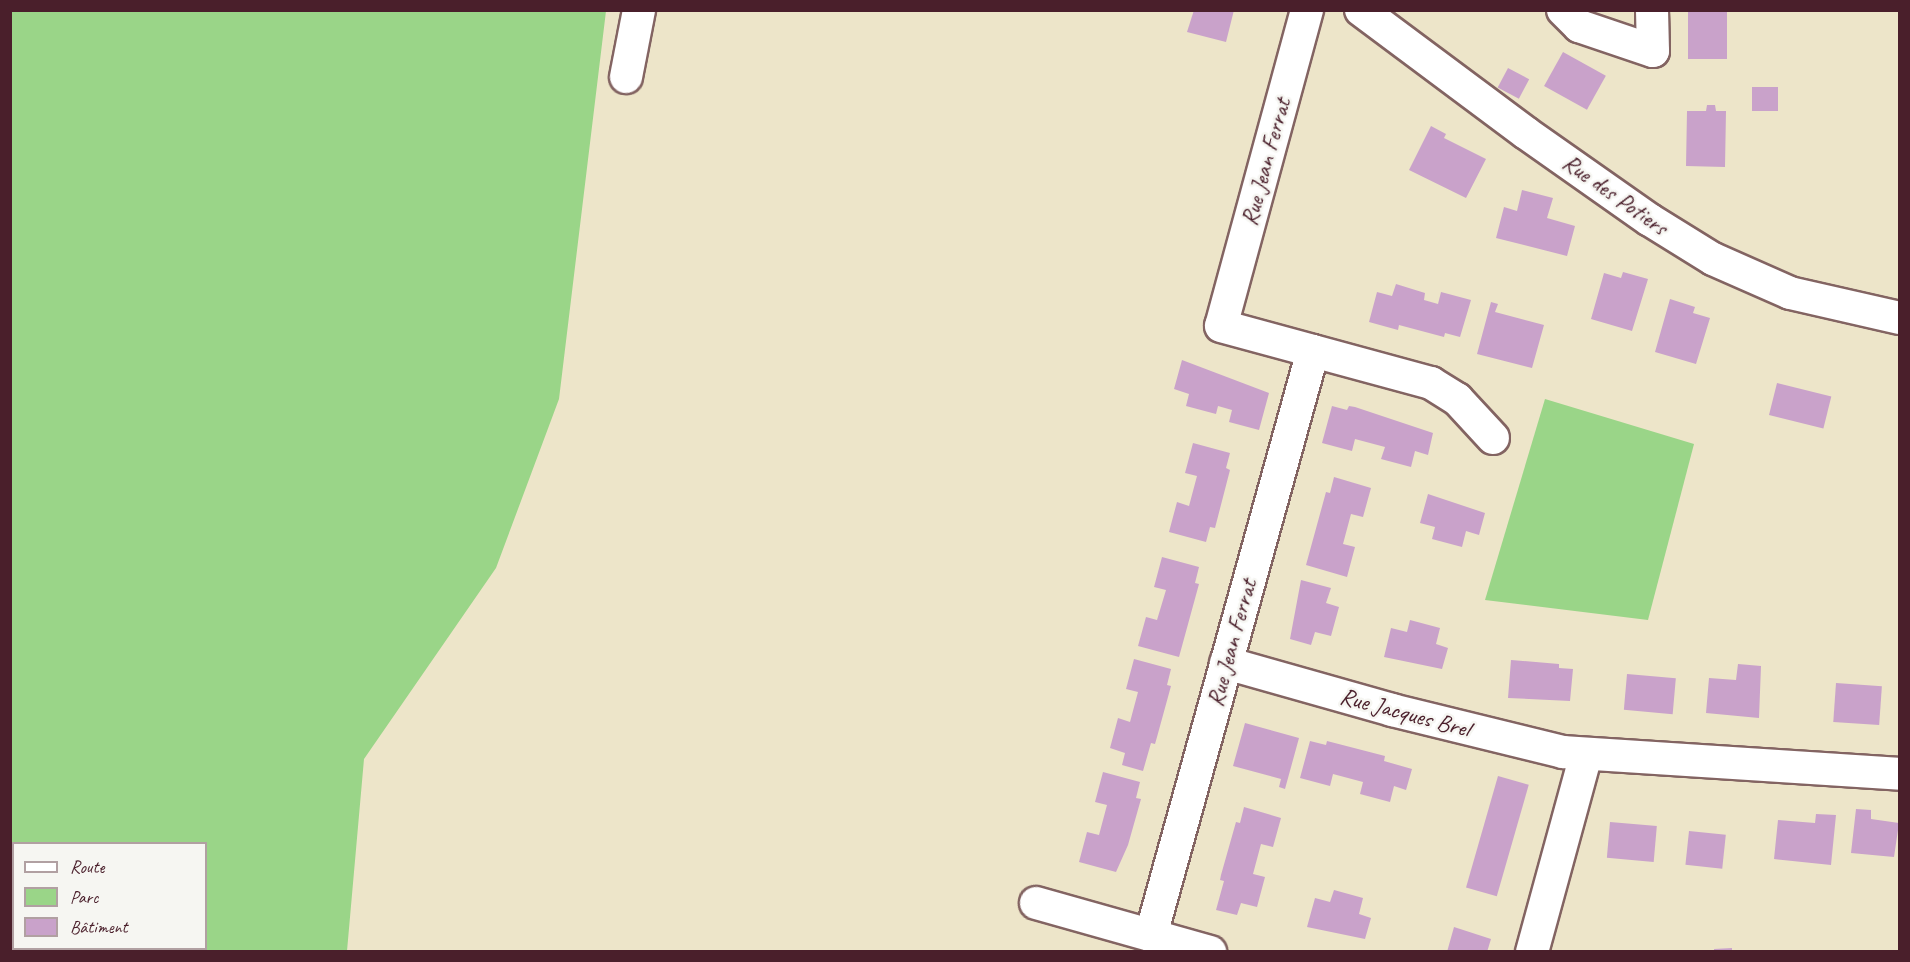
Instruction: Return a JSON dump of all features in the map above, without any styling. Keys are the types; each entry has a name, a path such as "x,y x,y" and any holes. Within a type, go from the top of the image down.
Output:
{"street":[{"path":"626,77 639,10"},
{"name":"Rue Jean Ferrat","path":"1307,10 1221,326 1441,388 1457,399 1494,438"},
{"name":"Rue des Potiers","path":"1361,10 1545,146 1713,259 1790,293 1899,318"},
{"path":"1563,10 1579,26 1653,51 1652,10"},
{"name":"Rue Jean Ferrat","path":"1150,935 1313,351"},
{"name":"Rue Jacques Brel","path":"1226,663 1508,740 1586,755 1899,774"},
{"path":"1532,951 1586,755"},
{"path":"1036,903 1210,951"}],"green space":[{"path":"10,11 606,11 559,399 496,568 364,759 347,951 11,951"},
{"path":"1545,399 1694,444 1648,620 1485,600"}],"building":[{"path":"1194,10 1234,10 1226,42 1187,32"},
{"path":"1688,10 1727,10 1727,59 1688,59"},
{"path":"1563,52 1606,76 1587,110 1544,86"},
{"path":"1508,68 1529,79 1519,99 1498,87"},
{"path":"1752,87 1778,87 1778,111 1752,111"},
{"path":"1707,105 1715,105 1716,111 1726,111 1725,167 1686,166 1687,111 1706,111"},
{"path":"1431,126 1446,134 1444,138 1486,159 1466,198 1409,170"},
{"path":"1522,190 1553,198 1547,218 1575,226 1567,256 1496,238 1504,207 1517,211"},
{"path":"1623,272 1648,279 1632,331 1591,319 1604,273 1621,278"},
{"path":"1396,284 1425,293 1424,300 1438,304 1441,292 1471,300 1460,337 1445,333 1444,337 1399,325 1398,330 1369,322 1377,292 1392,296"},
{"path":"1670,299 1695,307 1693,313 1710,318 1696,364 1655,352"},
{"path":"1491,302 1498,304 1495,312 1544,325 1532,368 1477,354"},
{"path":"1182,360 1269,393 1259,430 1229,422 1232,410 1218,406 1216,414 1186,406 1189,394 1174,389"},
{"path":"1777,383 1831,397 1823,429 1769,415"},
{"path":"1332,406 1347,410 1349,406 1355,407 1433,433 1428,455 1415,451 1411,467 1381,459 1385,447 1355,439 1352,451 1322,443"},
{"path":"1193,443 1230,453 1226,468 1230,470 1215,528 1210,527 1206,542 1169,532 1177,502 1189,506 1197,476 1185,473"},
{"path":"1334,477 1371,488 1363,517 1351,514 1343,544 1355,547 1347,577 1306,565 1326,492 1330,493"},
{"path":"1428,494 1485,513 1479,535 1466,531 1462,547 1432,539 1435,527 1420,523"},
{"path":"1162,557 1199,567 1195,583 1199,584 1179,657 1138,646 1146,617 1157,620 1166,590 1154,587"},
{"path":"1301,580 1331,588 1326,603 1339,607 1331,636 1315,632 1311,645 1290,639"},
{"path":"1410,620 1440,628 1436,644 1448,648 1442,669 1384,657 1391,628 1407,632"},
{"path":"1134,659 1171,669 1167,685 1171,686 1157,737 1155,744 1151,743 1143,771 1122,765 1125,753 1110,748 1118,718 1130,722 1138,692 1126,689"},
{"path":"1511,660 1559,664 1559,668 1573,669 1570,701 1508,698"},
{"path":"1738,664 1761,666 1759,718 1706,713 1709,678 1736,680"},
{"path":"1627,674 1676,678 1673,714 1624,710"},
{"path":"1836,683 1882,686 1879,725 1833,722"},
{"path":"1245,723 1299,738 1285,789 1279,787 1281,779 1233,766"},
{"path":"1310,741 1326,745 1327,741 1385,756 1384,761 1412,769 1406,790 1394,786 1390,802 1360,794 1363,782 1333,774 1330,786 1300,778"},
{"path":"1103,772 1140,782 1136,798 1141,799 1128,845 1116,872 1079,862 1087,832 1099,835 1107,805 1095,802"},
{"path":"1498,776 1529,785 1497,896 1466,888"},
{"path":"1244,807 1281,818 1273,847 1261,844 1253,874 1265,877 1257,907 1241,903 1237,915 1216,910 1224,881 1220,880 1221,875 1236,822 1240,823"},
{"path":"1856,809 1871,810 1871,819 1899,823 1894,857 1851,853"},
{"path":"1816,814 1836,815 1831,865 1774,859 1778,820 1815,823"},
{"path":"1610,822 1657,826 1654,862 1607,858"},
{"path":"1689,831 1726,835 1722,869 1685,865"},
{"path":"1334,890 1363,898 1359,914 1371,918 1365,939 1307,927 1315,898 1330,902"},
{"path":"1454,927 1491,939 1487,952 1447,952"},
{"path":"1732,948 1732,952 1714,952 1714,949"}]}
